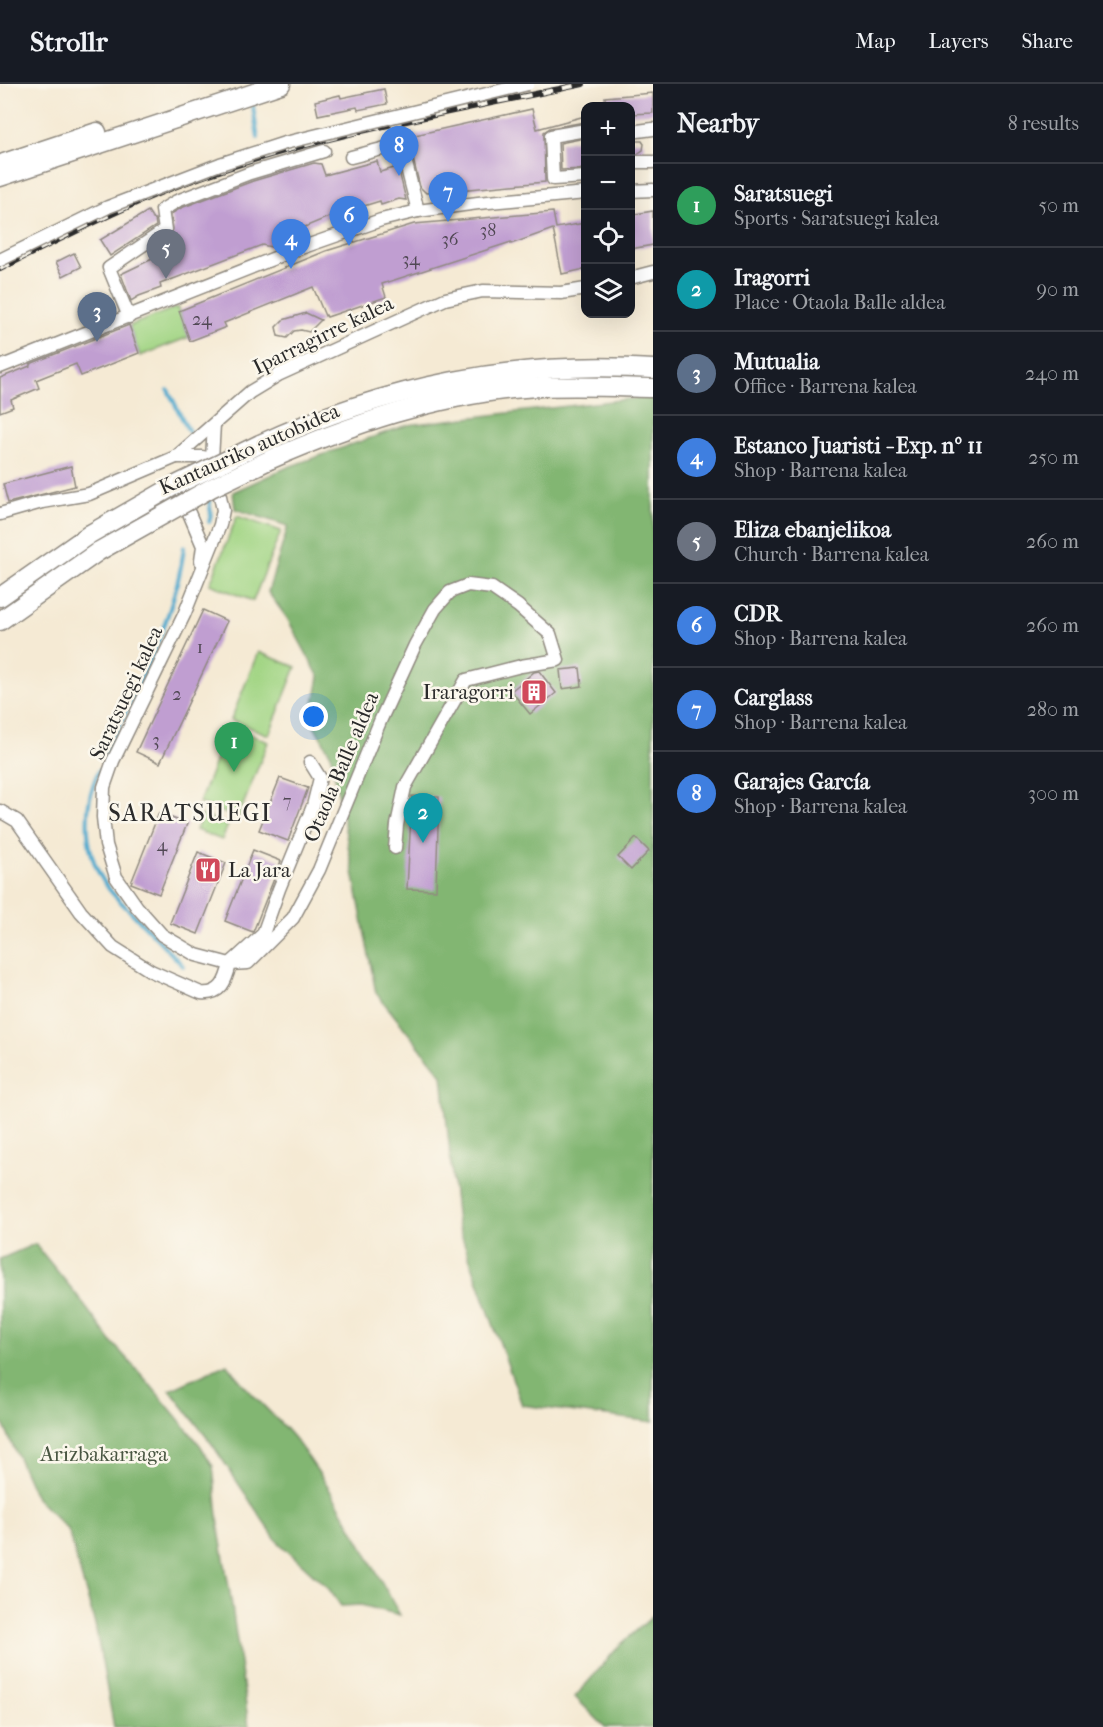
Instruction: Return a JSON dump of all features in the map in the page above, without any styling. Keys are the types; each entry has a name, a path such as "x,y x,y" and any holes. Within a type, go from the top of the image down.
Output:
{"highway":[{"path":"0,177 202,103 241,84"},
{"path":"0,164 202,103 281,84"},
{"name":"Kantauriko autobidea","path":"0,597 90,534 172,487 260,444 325,416 425,386 466,378 540,369 653,369"},
{"name":"Kantauriko autobidea","path":"0,621 99,551 200,493 269,460 347,429 420,406 524,388 653,388"}],"street":[{"path":"0,260 108,207 263,150 528,84"},
{"path":"635,131 653,129"},
{"path":"581,131 551,136 553,179 581,177"},
{"path":"351,157 401,144 418,211"},
{"path":"129,317 109,268 165,230 162,210 177,201 250,173 324,151"},
{"path":"635,162 653,162"},
{"path":"635,191 653,190"},
{"path":"0,367 295,250 381,220 418,211 478,203 581,193"},
{"path":"635,277 653,272"},
{"name":"Iparragirre kalea","path":"0,514 42,501 89,494 176,457 250,392 278,375 445,299 483,291 561,293 581,290"},
{"name":"Saratsuegi kalea","path":"214,424 212,459 223,510 220,525 175,635 113,761 104,787 103,817 106,845 116,877 137,907 162,935 196,955 230,964"},
{"path":"176,457 212,459"},
{"name":"Saratsuegi kalea","path":"189,513 203,546 198,580"},
{"name":"Otaola Balle aldea","path":"230,964 248,963 293,918 319,870 381,719 415,645 435,609 450,592 468,585 492,588 518,606 550,634 558,660 521,666 466,680 405,787 395,848"},
{"path":"0,811 17,821 63,888 96,930 113,947 132,961 201,993 210,994 221,987 230,964 263,934 313,806 320,778 310,762"}],"green space":[{"path":"177,307 189,337 140,356 129,326"},
{"path":"653,396 653,1422 522,1405 457,1223 442,1075 376,993 331,755 311,720 319,677 287,618 268,592 288,526 235,509 233,492 288,467 407,425"},
{"path":"237,516 281,531 253,601 210,584"},
{"path":"258,652 296,667 269,735 231,720"},
{"name":"SARATSUEGI","path":"229,726 268,742 238,818 199,803"},
{"name":"SARATSUEGI","path":"202,815 228,825 222,840 196,830"},
{"name":"Arizbakarraga","path":"35,1244 110,1340 200,1445 213,1466 220,1536 249,1727 114,1727 95,1624 68,1530 36,1498 0,1417 0,1259"},
{"name":"Arizbakarraga","path":"227,1364 243,1385 289,1432 312,1463 339,1505 400,1615 361,1605 341,1606 329,1589 276,1540 212,1444 170,1390"},
{"path":"653,1616 653,1727 605,1727 575,1697 619,1646"}],"building":[{"path":"384,89 387,104 318,115 315,101"},
{"path":"653,93 653,113 635,114 635,102 606,102 605,97"},
{"path":"532,109 537,129 581,117 581,123 550,128 544,132 545,182 426,193 420,187 406,137"},
{"path":"581,139 581,169 561,170 560,143"},
{"path":"635,141 642,141 643,150 635,154"},
{"path":"377,161 380,172 398,167 406,200 399,199 381,205 380,201 331,216 278,238 271,247 262,245 160,284 161,288 131,301 121,274 167,252 164,247 172,244 171,214 181,208 253,181 314,163 321,164 325,175"},
{"path":"148,211 155,219 156,226 110,256 100,240"},
{"path":"653,211 653,245 635,248 635,214"},
{"path":"553,212 556,228 581,224 581,270 562,274 553,229 382,284 386,297 327,317 313,287 224,323 226,327 190,341 179,311 326,251 414,224"},
{"path":"74,253 81,267 63,276 56,262"},
{"path":"306,313 321,320 309,332 294,331 287,338 278,336 276,327 283,320"},
{"path":"129,325 139,353 81,376 76,364 36,380 39,388 11,400 13,407 0,412 0,378"},
{"path":"71,466 75,486 8,503 3,484"},
{"path":"203,610 227,621 160,763 136,752"},
{"path":"580,668 582,686 562,689 560,670"},
{"name":"Iraragorri","path":"539,671 556,693 530,714 511,691 534,672"},
{"path":"280,778 308,788 288,841 259,830"},
{"path":"412,796 439,797 436,890 407,889"},
{"path":"159,813 187,824 159,894 131,883"},
{"path":"636,838 649,851 631,870 618,857"},
{"path":"253,850 281,861 253,932 225,921"},
{"path":"198,852 226,863 198,934 170,923"}],"waterway":[{"path":"252,100 258,138"},
{"name":"SARATSUEGI","path":"168,390 189,432"},
{"name":"SARATSUEGI","path":"209,500 211,514 209,522"},
{"name":"SARATSUEGI","path":"105,757 163,628 172,601 184,547"},
{"name":"SARATSUEGI","path":"99,770 93,784 88,815 90,847 94,862 111,892 183,966"}],"railway":[{"path":"359,124 521,84"},
{"path":"0,269 154,195 253,160 393,124 583,84"}],"place":[{"name":"Garajes García","path":"399,176"},
{"name":"Carglass","path":"448,222"},
{"name":"CDR","path":"349,246"},
{"name":"Estanco Juaristi - Exp. nº 11","path":"291,269"},
{"name":"Eliza ebanjelikoa","path":"166,279"},
{"name":"Mutualia","path":"97,342"},
{"name":"Iraragorri","path":"534,692"},
{"name":"Saratsuegi","path":"234,772"},
{"name":"Iragorri","path":"423,843"},
{"name":"La Jara","path":"208,870"}],"district":[{"name":"SARATSUEGI","path":"190,813"}]}
